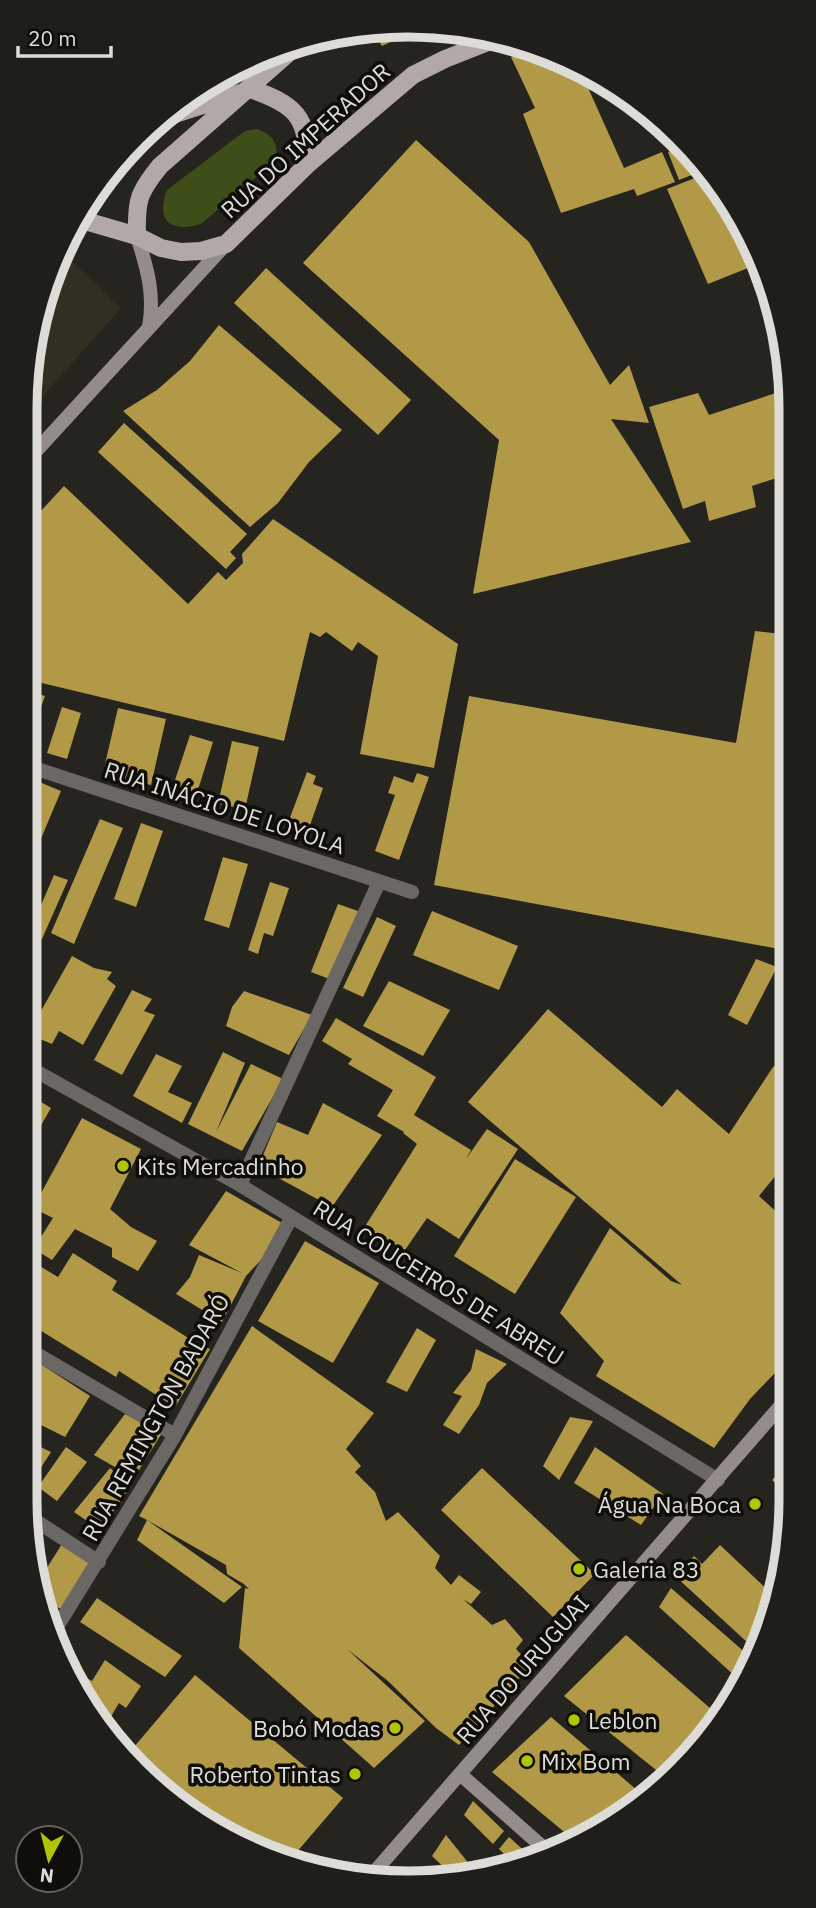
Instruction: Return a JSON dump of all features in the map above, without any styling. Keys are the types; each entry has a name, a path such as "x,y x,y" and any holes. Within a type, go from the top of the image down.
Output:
{"main road":[{"name":"RUA DO IMPERADOR","path":"226,244 307,166 413,75 482,44"},
{"path":"137,236 136,209 142,188 160,166 283,58"},
{"path":"186,110 250,89 273,97 290,108 301,121 308,139 307,166"},
{"path":"86,221 137,236 161,248 181,253 226,244"}],"street":[{"path":"137,236 151,287 153,306 148,329"},
{"path":"37,449 226,244"},
{"name":"RUA INÁCIO DE LOYOLA","path":"37,769 411,892"},
{"path":"240,1185 379,882"},
{"name":"RUA COUCEIROS DE ABREU","path":"37,1072 240,1185 718,1480"},
{"name":"RUA REMINGTON BADARÓ","path":"59,1626 175,1435 291,1218"},
{"path":"37,1355 175,1435"},
{"name":"RUA DO URUGUAI","path":"377,1869 779,1408"},
{"path":"38,1522 99,1562"},
{"path":"460,1774 542,1846"}],"shaded area":[{"path":"69,258 121,308 37,402 40,360 49,312"}],"green space":[{"path":"257,129 268,134 276,146 273,163 201,224 181,227 168,222 163,210 167,190 245,131"}],"building":[{"path":"400,37 382,46 377,39"},
{"path":"519,54 527,56 585,82 624,168 662,152 675,182 637,196 634,189 561,213 523,114 535,108 511,57"},
{"path":"416,140 529,242 610,385 629,365 649,423 611,419 691,542 473,594 499,440 303,263"},
{"path":"675,149 696,173 679,180 668,152"},
{"path":"698,177 730,222 751,267 708,284 667,189"},
{"path":"266,268 411,400 378,435 234,303"},
{"path":"219,325 342,430 309,462 278,503 250,527 123,411 157,390 190,361"},
{"path":"778,392 779,477 752,486 756,507 709,521 705,501 683,509 649,407 698,393 709,415"},
{"path":"124,423 247,534 230,552 236,558 226,569 98,452"},
{"path":"64,486 188,604 218,572 226,580 243,563 242,554 273,519 458,644 434,768 360,754 378,656 358,642 352,651 326,632 320,637 310,632 284,741 37,682 37,515"},
{"path":"755,631 779,634 779,949 434,885 469,696 736,743"},
{"path":"37,693 45,696 37,718"},
{"path":"62,707 81,713 67,759 47,753"},
{"path":"118,708 166,719 151,785 103,773"},
{"path":"190,735 213,742 197,793 173,786"},
{"path":"232,741 259,747 245,809 218,804"},
{"path":"307,772 316,776 313,784 323,788 308,831 288,823"},
{"path":"417,773 429,777 399,860 375,851 395,795 388,793 394,776 413,783"},
{"path":"37,781 61,791 40,841 37,840"},
{"path":"100,819 123,828 74,944 51,933"},
{"path":"141,823 163,831 136,907 114,899"},
{"path":"223,857 248,864 229,928 204,920"},
{"path":"54,875 68,880 42,939 37,937 37,914"},
{"path":"270,882 289,888 273,936 264,933 258,954 248,950"},
{"path":"338,904 358,911 332,980 311,972"},
{"path":"432,911 518,946 499,990 413,955"},
{"path":"377,917 396,926 363,997 343,988"},
{"path":"72,956 94,968 112,972 107,979 116,986 83,1045 59,1031 52,1044 37,1038 37,1018"},
{"path":"756,959 777,967 747,1025 728,1015"},
{"path":"389,981 450,1010 423,1056 363,1026"},
{"path":"132,990 152,999 144,1011 155,1015 122,1075 94,1060"},
{"path":"244,991 312,1015 289,1055 226,1026 232,1007"},
{"path":"548,1009 662,1107 677,1089 729,1134 773,1067 779,1063 779,1171 759,1196 779,1214 779,1369 750,1399 714,1448 596,1376 604,1361 560,1313 610,1228 671,1281 682,1285 468,1102"},
{"path":"336,1018 436,1077 414,1115 471,1150 466,1159 487,1129 518,1149 459,1239 427,1218 405,1250 364,1228 417,1144 404,1132 377,1116 393,1090 348,1064 352,1059 322,1041"},
{"path":"223,1052 245,1063 216,1132 251,1064 283,1079 242,1151 188,1124"},
{"path":"156,1054 182,1066 168,1092 192,1103 182,1123 133,1096"},
{"path":"37,1099 51,1108 37,1132"},
{"path":"323,1103 382,1135 332,1207 258,1167 277,1122 308,1135"},
{"path":"82,1118 141,1149 110,1209 131,1227 157,1241 138,1271 112,1257 112,1248 75,1229 52,1260 37,1251 37,1238 39,1240 53,1218 37,1210 37,1201"},
{"path":"515,1159 576,1197 515,1294 454,1256"},
{"path":"226,1191 282,1223 273,1247 246,1276 222,1322 176,1294 190,1277 199,1255 242,1273 189,1245"},
{"path":"305,1241 379,1283 333,1363 258,1321"},
{"path":"73,1253 117,1281 112,1290 210,1349 175,1407 119,1371 116,1377 37,1328 37,1267 58,1277"},
{"path":"252,1326 374,1413 346,1449 361,1466 355,1472 375,1492 386,1521 398,1512 440,1556 435,1568 451,1585 459,1575 481,1592 471,1604 463,1599 492,1625 505,1619 523,1640 516,1649 531,1665 459,1745 436,1728 388,1681 347,1649 425,1721 374,1768 239,1648 245,1588 249,1589 227,1574 226,1565 139,1516"},
{"path":"417,1328 436,1340 407,1392 386,1382"},
{"path":"476,1349 507,1364 487,1383 479,1405 459,1434 443,1425 462,1396 453,1393 471,1370"},
{"path":"39,1363 90,1396 65,1437 37,1423"},
{"path":"125,1414 162,1433 134,1478 94,1455"},
{"path":"570,1417 593,1421 559,1480 543,1466"},
{"path":"37,1445 51,1452 37,1474"},
{"path":"66,1447 87,1462 57,1501 38,1487"},
{"path":"595,1447 663,1494 641,1525 574,1483"},
{"path":"110,1468 131,1486 100,1530 74,1512"},
{"path":"482,1468 595,1574 553,1617 441,1510"},
{"path":"779,1472 779,1487 772,1480"},
{"path":"147,1520 242,1587 224,1603 137,1540"},
{"path":"62,1544 93,1564 61,1609 52,1604 44,1572"},
{"path":"720,1545 768,1591 760,1619 748,1643 675,1576 694,1556 702,1564"},
{"path":"671,1588 746,1653 735,1676 659,1607"},
{"path":"97,1598 182,1656 165,1677 80,1622"},
{"path":"626,1635 713,1711 687,1745 660,1773 564,1696"},
{"path":"105,1660 141,1686 126,1708 119,1703 109,1720 80,1675 92,1681"},
{"path":"195,1675 343,1798 295,1854 222,1822 182,1795 132,1749"},
{"path":"551,1717 638,1791 594,1822 568,1835 492,1772"},
{"path":"473,1801 504,1831 493,1844 464,1815"},
{"path":"446,1835 470,1866 445,1869 432,1856"},
{"path":"509,1837 526,1852 508,1858 499,1849"}],"place":[{"name":"Kits Mercadinho","path":"123,1166"},
{"name":"Água Na Boca","path":"755,1504"},
{"name":"Galeria 83","path":"579,1569"},
{"name":"Leblon","path":"574,1720"},
{"name":"Bobó Modas","path":"395,1728"},
{"name":"Mix Bom","path":"527,1761"},
{"name":"Roberto Tintas","path":"355,1774"}]}
